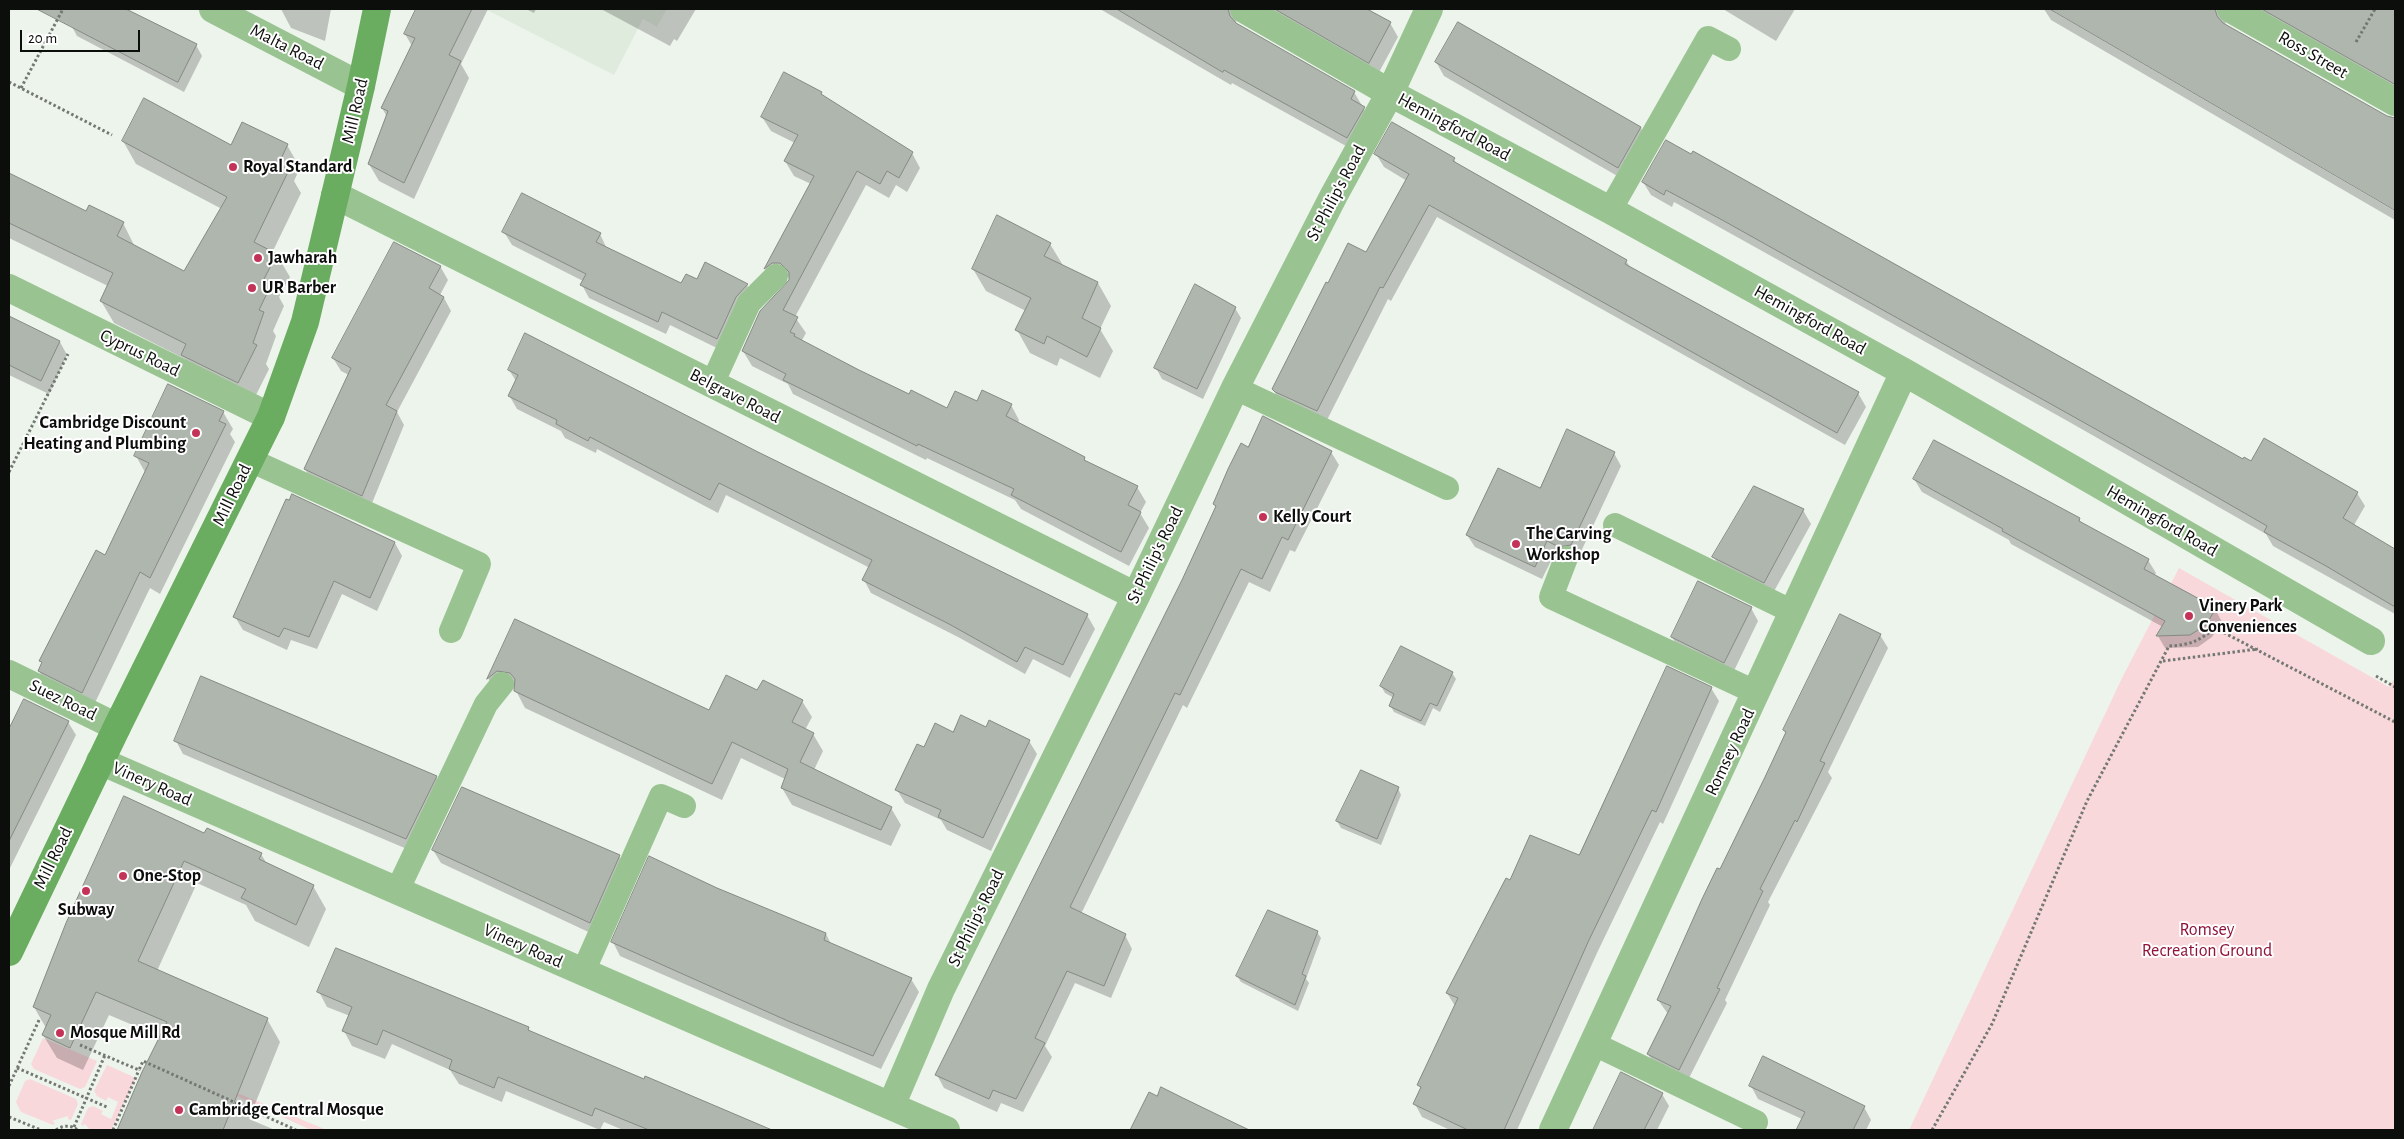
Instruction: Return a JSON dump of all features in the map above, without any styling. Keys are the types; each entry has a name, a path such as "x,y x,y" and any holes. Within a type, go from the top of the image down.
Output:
{"street":[{"name":"Malta Road","path":"213,9 361,86"},
{"name":"Mill Road","path":"9,952 100,761 271,417 305,322 361,86 377,9"},
{"name":"Hemingford Road","path":"1244,9 1379,87 1610,210 1904,372 2371,641"},
{"name":"St Philip's Road","path":"890,1106 941,989 1136,596 1235,388 1334,195 1379,87 1429,9"},
{"name":"Ross Street","path":"2231,9 2395,102"},
{"name":"Belgrave Road","path":"335,195 1136,596"},
{"name":"Cyprus Road","path":"9,288 271,417"},
{"name":"Romsey Road","path":"1553,1130 1904,372"},
{"name":"Suez Road","path":"9,674 117,727"},
{"name":"Vinery Road","path":"100,761 946,1130"}],"lane":[{"path":"1610,210 1708,38 1729,49"},
{"path":"712,384 749,303 776,276"},
{"path":"1235,388 1447,488"},
{"path":"250,460 479,564 451,631"},
{"path":"1615,525 1793,612"},
{"path":"1566,558 1551,597 1757,693"},
{"path":"397,890 486,704 502,684"},
{"path":"583,972 661,796 684,806"},
{"path":"1594,1044 1756,1122"}],"path":[{"path":"21,88 63,9"},
{"path":"9,82 112,135"},
{"path":"9,472 82,324"},
{"path":"1932,1130 1992,1024 2087,801 2163,661 2169,646 2187,645 2203,638 2215,628 2395,722"},
{"path":"2163,661 2258,649"},
{"path":"9,1086 39,1020"},
{"path":"80,1045 139,1070"},
{"path":"74,1127 105,1055"},
{"path":"114,1130 143,1061 296,1130"},
{"path":"17,1068 107,1107"},
{"path":"9,1117 41,1130"},
{"path":"56,1130 66,1126 74,1127 78,1130"}],"shaded area":[{"path":"485,9 667,9 657,27 643,19 614,75"}],"green space":[{"name":"Romsey Recreation Ground","path":"2179,568 2389,687 2395,678 2395,1130 1909,1130 2122,678"},
{"path":"43,1038 97,1061 85,1087 80,1089 34,1069 31,1064"},
{"path":"155,1059 327,1130 311,1130"},
{"path":"107,1065 136,1078 111,1130 90,1130 85,1124 83,1126 81,1124 88,1108 93,1106 103,1111 101,1114 111,1119 118,1102 108,1097 106,1101 97,1096 94,1091"},
{"path":"30,1079 76,1099 78,1104 71,1120 68,1119 68,1116 52,1121 55,1123 53,1125 21,1112 16,1102 25,1081"}],"building":[{"path":"37,9 126,9 197,44 178,82"},
{"path":"416,9 472,9 449,55 461,61 404,183 368,164 388,111 381,108 415,38 404,34"},
{"path":"1117,9 1228,9 1230,16 1236,23 1355,91 1351,99 1365,107 1347,138 1224,70 1223,72"},
{"path":"1275,9 1367,9 1391,22 1369,63"},
{"path":"2050,9 2215,9 2217,16 2223,23 2387,116 2395,118 2395,210"},
{"path":"2262,9 2395,9 2395,84"},
{"path":"1458,22 1641,127 1618,168 1435,62"},
{"path":"784,72 822,92 821,94 913,152 899,178 887,171 880,184 857,171 783,310 798,317 790,332 795,334 794,336 859,370 909,394 911,390 947,408 955,391 977,401 982,390 1012,404 1006,416 1085,457 1084,460 1138,486 1128,505 1141,512 1121,552 1011,495 1014,489 918,444 917,446 783,380 786,374 742,351 760,311 789,280 789,272 780,263 772,263 764,269 814,176 784,161 798,135 761,117"},
{"path":"144,98 231,145 242,122 288,144 278,165 289,170 254,242 277,254 264,279 272,283 259,310 264,312 253,343 257,345 238,383 181,355 186,344 100,301 113,273 9,223 9,173 86,211 89,205 124,222 117,236 184,271 227,197 122,141"},
{"path":"1392,122 1455,158 1453,161 1627,260 1625,264 1859,392 1837,433 1429,205 1383,288 1380,287 1317,411 1275,392 1272,389 1326,282 1328,283 1348,243 1366,252 1409,174 1374,154"},
{"path":"1666,140 1691,154 1693,151 2243,459 2244,457 2251,461 2264,438 2358,492 2343,518 2395,549 2395,607 2264,532 2267,526 2208,492 1724,221 1666,190 1664,195 1642,182"},
{"path":"522,193 601,233 596,242 681,283 686,274 697,279 705,262 748,284 736,297 717,339 662,312 658,322 580,285 586,274 502,232"},
{"path":"997,215 1051,243 1044,256 1098,282 1082,318 1101,328 1087,357 1047,336 1044,344 1015,330 1031,298 972,269"},
{"path":"394,242 441,266 429,288 444,297 386,405 397,411 362,496 304,469 351,368 332,358"},
{"path":"1195,284 1236,307 1197,389 1154,368"},
{"path":"9,316 60,341 41,381 9,365"},
{"path":"525,333 758,452 1088,614 1063,665 1025,647 1017,662 949,624 862,580 872,560 719,483 710,500 590,437 588,441 556,424 557,420 508,396 518,375 508,370"},
{"path":"168,384 224,411 219,421 226,424 150,578 140,572 82,693 38,671 42,662 39,661 96,550 105,555 149,463 134,456"},
{"path":"1263,416 1332,451 1288,540 1282,537 1262,579 1241,569 1180,695 1175,693 1070,907 1126,934 1104,986 1067,971 1035,1038 1045,1043 1016,1099 993,1090 989,1099 935,1075 1182,580 1216,506 1213,504 1228,469 1241,443 1248,447"},
{"path":"1567,429 1615,452 1571,545 1559,547 1547,541 1535,567 1466,535 1498,468 1540,488"},
{"path":"1934,440 2080,518 2079,521 2149,559 2144,569 2216,608 2206,625 2190,635 2156,636 2165,621 2002,531 2003,529 1913,479"},
{"path":"1754,486 1804,509 1764,583 1712,557"},
{"path":"292,494 395,542 370,598 334,581 309,637 284,628 279,637 233,617 286,499 289,500"},
{"path":"1698,581 1752,607 1724,663 1671,637"},
{"path":"1840,614 1881,634 1820,761 1825,763 1797,822 1795,820 1760,889 1763,891 1717,988 1720,989 1679,1070 1647,1054 1671,1006 1657,1000 1702,899 1717,868 1720,869 1765,777 1786,732 1783,730"},
{"path":"515,619 709,710 726,675 757,690 763,680 803,700 792,722 814,733 800,762 892,807 881,830 781,788 788,769 732,742 712,784 514,691 515,679 510,673 497,671 487,679"},
{"path":"1401,646 1453,672 1437,706 1430,703 1421,721 1389,706 1394,694 1380,686"},
{"path":"1667,666 1712,687 1656,812 1652,810 1589,940 1504,1130 1468,1130 1413,1104 1421,1087 1417,1085 1458,998 1446,993 1506,878 1510,880 1530,835 1579,855"},
{"path":"201,676 437,776 406,839 174,741"},
{"path":"24,699 69,721 9,841 9,729"},
{"path":"961,715 986,727 989,720 1030,740 983,838 938,817 941,810 895,790 917,744 924,747 935,723 953,732"},
{"path":"1361,770 1399,787 1377,839 1336,821"},
{"path":"462,787 620,855 590,923 432,850"},
{"path":"124,796 204,833 207,828 262,853 259,859 314,885 296,925 241,898 246,889 184,861 138,961 268,1018 223,1130 117,1130 142,1072 167,1022 96,992 70,1048 42,1035 51,1015 33,1007 66,923"},
{"path":"649,856 717,888 826,933 824,940 912,978 873,1056 788,1021 611,942"},
{"path":"1268,910 1318,931 1302,974 1306,976 1295,1005 1236,976"},
{"path":"336,948 529,1027 528,1030 644,1079 645,1076 772,1130 649,1130 595,1108 592,1116 498,1077 494,1088 449,1069 452,1060 383,1030 377,1045 342,1031 352,1007 317,992"},
{"path":"1763,1056 1865,1106 1853,1130 1796,1130 1805,1112 1749,1086"},
{"path":"1621,1072 1663,1093 1644,1130 1593,1130"},
{"path":"1161,1087 1249,1130 1130,1130 1149,1092 1157,1096"}],"place":[{"name":"Royal Standard","path":"233,167"},
{"name":"Jawharah","path":"258,258"},
{"name":"UR Barber","path":"252,288"},
{"name":"Cambridge Discount Heating and Plumbing","path":"196,433"},
{"name":"Kelly Court","path":"1263,517"},
{"name":"The Carving Workshop","path":"1516,544"},
{"name":"Vinery Park Conveniences","path":"2189,616"},
{"name":"One-Stop","path":"123,876"},
{"name":"Subway","path":"86,891"},
{"name":"Mosque Mill Rd","path":"60,1033"},
{"name":"Cambridge Central Mosque","path":"179,1110"}]}
